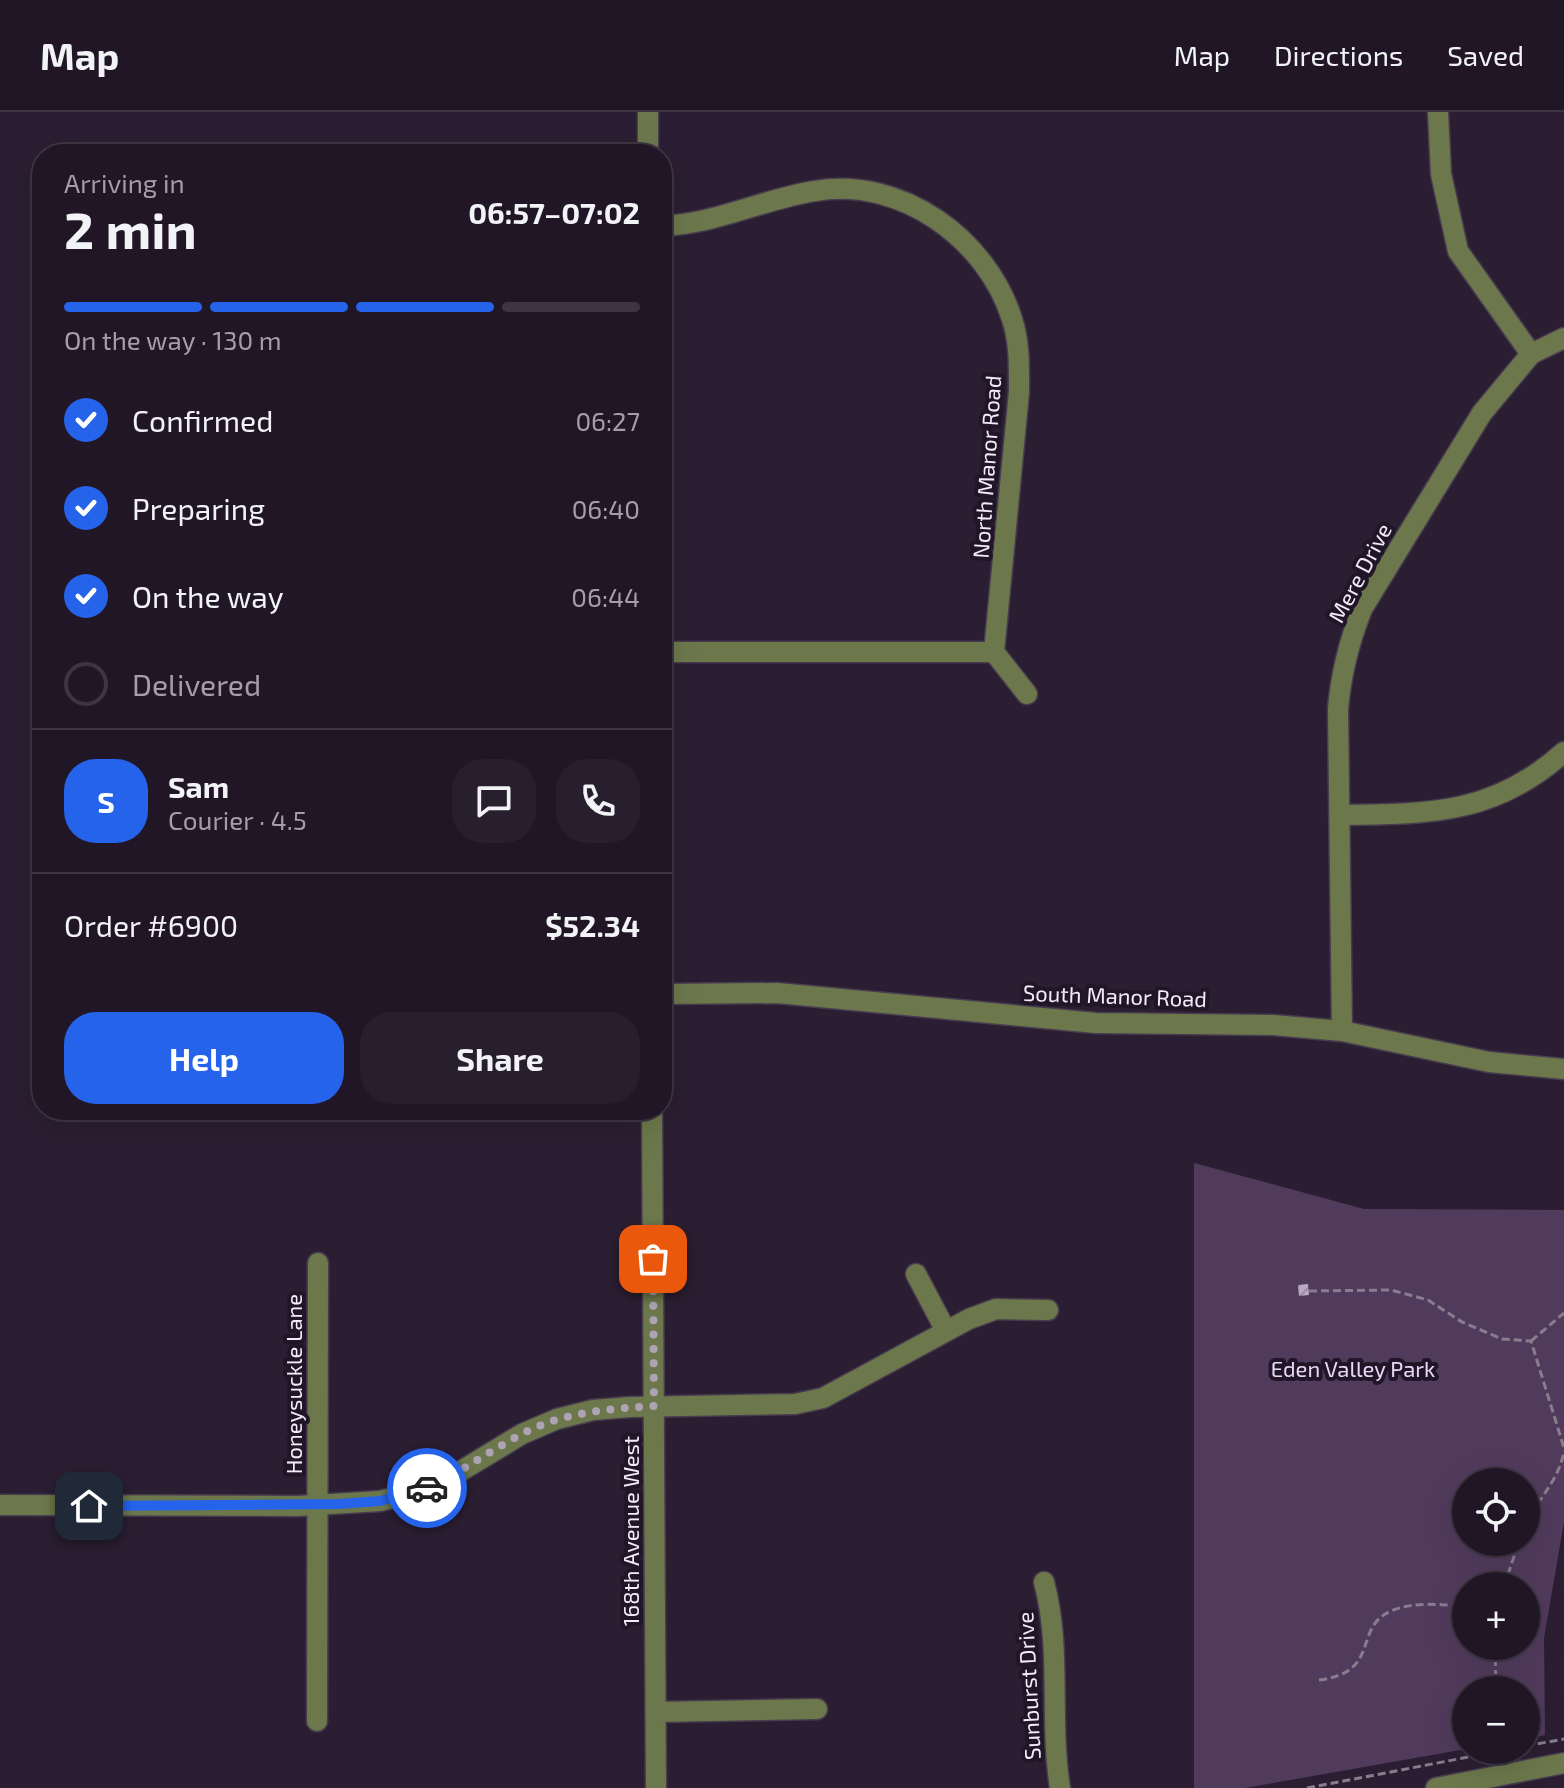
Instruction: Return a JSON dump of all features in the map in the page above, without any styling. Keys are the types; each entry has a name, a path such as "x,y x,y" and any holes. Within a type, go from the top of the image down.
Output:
{"street":[{"path":"648,112 648,144"},
{"path":"1438,112 1441,174 1458,251 1531,354"},
{"name":"North Manor Road","path":"672,226 695,225 818,190 855,190 889,197 923,210 953,231 978,256 999,286 1019,356 1018,407 994,652"},
{"name":"Mere Drive","path":"1342,1031 1338,709 1341,673 1362,609 1482,413 1531,354 1564,338"},
{"path":"672,652 994,652 1027,694"},
{"path":"1340,815 1457,810 1518,787 1564,752"},
{"name":"South Manor Road","path":"672,994 777,993 1096,1023 1273,1025 1342,1031 1489,1062 1564,1069"},
{"name":"168th Avenue West","path":"652,1120 656,1788"},
{"name":"Honeysuckle Lane","path":"317,1721 318,1263"},
{"path":"916,1274 945,1329"},
{"name":"Honeysuckle Lane","path":"0,1505 318,1505 380,1501 419,1491 456,1474 522,1434 557,1419 593,1410 795,1404 823,1398 945,1329 996,1309 1048,1310"},
{"name":"Sunburst Drive","path":"1044,1582 1055,1644 1052,1707 1060,1788"},
{"path":"656,1712 817,1709"},
{"path":"1436,1788 1564,1763"}],"path":[{"path":"1309,1291 1391,1290 1428,1300 1462,1322 1502,1339 1531,1341 1564,1313"},
{"path":"1531,1341 1564,1450 1558,1478 1540,1498"},
{"path":"1319,1680 1339,1678 1360,1663 1370,1633 1387,1612 1414,1604 1452,1605"},
{"path":"1540,1743 1564,1739"},
{"path":"1307,1788 1452,1760"}],"green space":[{"name":"Eden Valley Park","path":"1194,1163 1364,1209 1564,1210 1564,1522 1544,1638 1545,1735 1540,1736 1540,1676 1452,1676 1452,1751 1245,1788 1194,1788"}],"building":[{"path":"1308,1284 1309,1295 1299,1296 1298,1285"}],"way so far":[{"path":"427,1488 522,1434 557,1419 593,1410 654,1406 653,1259"}],"route":[{"path":"89,1506 339,1504 380,1501 427,1488"}]}
